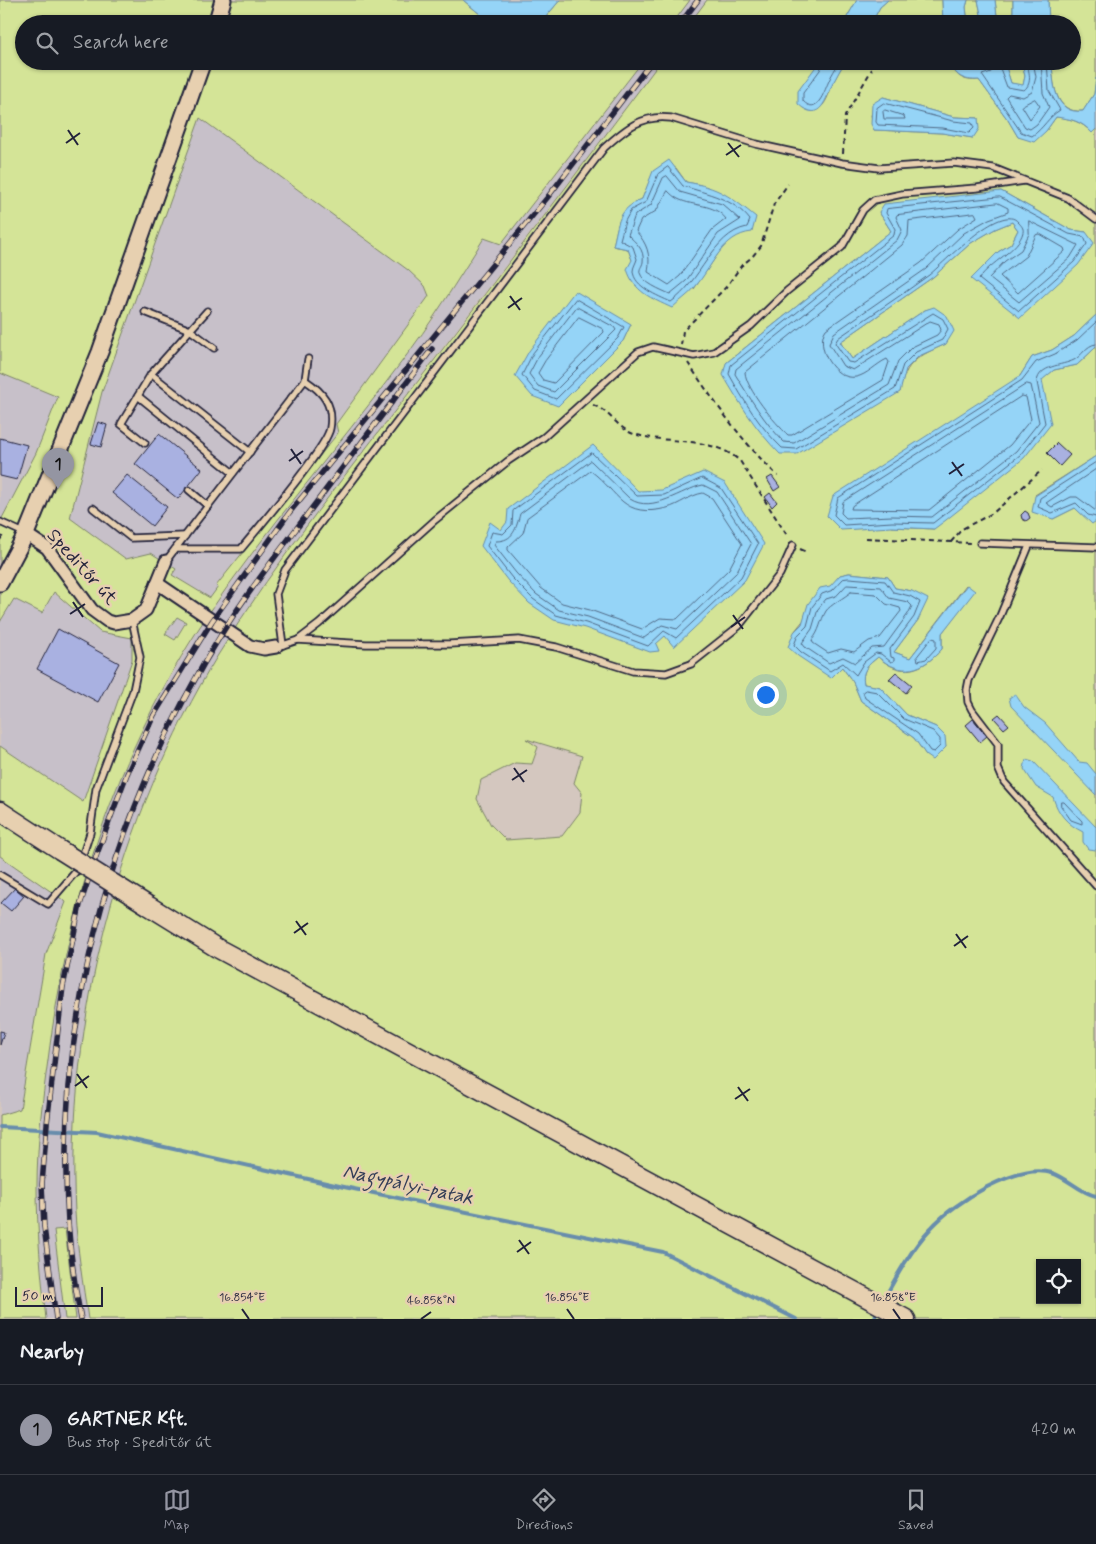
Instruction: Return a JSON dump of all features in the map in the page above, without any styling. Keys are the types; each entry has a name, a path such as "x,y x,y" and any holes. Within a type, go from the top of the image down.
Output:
{"main road":[{"path":"219,15 223,0"},
{"path":"0,584 26,534 100,352 200,70"},
{"path":"0,811 225,953 906,1319"}],"street":[{"name":"Speditőr út","path":"26,534 48,548 80,595 99,616 114,623 132,620 146,610 151,603 166,561"},
{"path":"157,583 250,646 264,650 279,646"}],"lane":[{"path":"793,545 780,574 739,626 691,664 666,673 633,672 556,647 519,640 440,644 366,644 298,640 279,646 276,594 286,570 604,148 621,133 646,118 657,116 671,118 756,144 842,164 900,168 954,163 993,168 1068,198 1096,219"},
{"path":"298,640 352,596 435,520 508,460 544,437 638,352 653,347 703,356 714,352 751,326 787,291 842,247 864,210 874,200 902,194 977,188 1025,181"},
{"path":"144,443 121,424 151,374 207,311"},
{"path":"144,312 190,330 214,348"},
{"path":"166,561 305,380 308,359"},
{"path":"151,374 250,452"},
{"path":"175,550 241,548 325,442 330,428 330,409 323,395 305,380"},
{"path":"138,396 233,473"},
{"path":"189,490 208,506"},
{"path":"93,508 131,538 185,536"},
{"path":"0,522 26,534"},
{"path":"980,543 1096,547"},
{"path":"1029,546 1000,616 969,680 968,702 998,744 998,768 1004,782 1096,886"},
{"path":"0,875 48,904 78,869 90,833 96,789 138,669 139,642 132,620"}],"path":[{"path":"842,164 845,116 871,70"},
{"path":"778,476 760,460 710,396 681,353 680,340 683,332 727,286 741,266 756,252 774,204 788,184"},
{"path":"584,402 600,408 620,428 635,435 716,446 732,454 740,461 793,545"},
{"path":"951,542 962,529 992,513 1042,470"},
{"path":"866,538 980,543"}],"shaded area":[{"path":"690,0 707,0 696,15 679,15"},
{"path":"636,70 654,70 279,562 216,659 157,775 137,822 107,918 89,1004 78,1092 75,1211 88,1319 76,1319 71,1288 54,1230 65,1319 46,1319 39,1243 37,1185 41,1108 65,949 78,900 110,802 162,692 204,621 276,522 431,323 484,238 535,202"},
{"path":"199,117 408,270 425,286 429,296 336,423 338,433 216,585 219,587 211,598 172,575 176,570 126,559 70,518 102,392"},
{"path":"0,373 58,397 36,453 0,522"},
{"path":"53,592 100,632 133,637 132,660 83,803 0,746 0,622 14,599"},
{"path":"177,616 186,622 174,640 165,634"},
{"path":"0,856 66,902 46,954 20,1109 0,1115"}],"green space":[{"path":"0,0 463,0 481,15 15,15 15,70 636,70 501,244 484,238 444,302 411,349 228,586 174,669 146,722 122,775 101,830 83,886 57,1001 42,1107 37,1170 37,1203 46,1319 0,1319 0,1115 20,1109 46,954 66,902 0,856 0,746 83,802 132,660 132,638 100,632 54,592 42,613 14,599 0,622 0,522 36,453 58,397 0,373","holes":["200,118 408,270 425,286 429,296 336,424 338,433 216,586 218,587 210,598 172,575 176,569 151,553 126,559 70,518 102,392","177,617 186,622 175,640 165,634"]},
{"path":"560,0 690,0 679,15 548,15"},
{"path":"707,0 857,0 848,15 696,15"},
{"path":"888,0 942,0 943,15 876,15 880,7"},
{"path":"968,0 978,0 981,15 967,15 966,7"},
{"path":"995,0 1013,0 1013,15 997,15"},
{"path":"1048,0 1096,0 1096,78 1094,94 1083,111 1073,111 1061,102 1057,95 1053,70 1081,70 1081,15 1049,15"},
{"path":"654,70 817,70 803,108 815,110 823,105 828,97 840,70 954,70 964,79 979,80 1018,137 1046,131 1056,117 1076,121 1092,133 1096,129 1096,315 1074,336 1052,350 1032,357 1020,376 892,527 934,529 1041,380 1054,370 1077,365 1096,347 1096,456 1035,495 1053,519 1075,508 1092,523 1096,521 1096,1319 88,1319 75,1212 74,1140 79,1068 90,995 106,923 127,852 153,783 183,717 218,655 242,618 318,510 456,332","holes":["883,97 954,117 978,118 973,138 942,133 874,130 871,115","676,168 686,182 701,185 741,233 726,242 694,289 632,260 628,249 613,246 618,223 624,212 642,199 654,171","1001,191 1071,230 1086,232 998,252 1011,244 1018,230 1012,222 995,229 971,243 933,277 840,342 852,359 925,310 934,308 946,344 921,356 910,366 902,382 900,392 726,363 891,231 879,212","631,324 623,341 597,366","849,573 888,577 895,588 912,591 918,620 894,652 910,658 966,585 974,591 942,633 942,649 934,657 919,667 912,669 895,668 878,657 864,672 864,684 880,687 907,715 936,727 946,747 934,759 926,755 914,738 861,701 853,682 842,667 794,632 840,575","526,739 582,756 574,783 582,793 580,812 562,836 506,840 491,825 477,799 481,780 515,763 532,764 538,747"]},
{"path":"1007,70 1023,70 1025,76 1023,86 1011,83"},
{"path":"65,1229 76,1319 65,1319 54,1230"}],"water":[{"path":"463,0 560,0 548,15 481,15"},
{"path":"857,0 888,0 880,7 876,15 848,15"},
{"path":"942,0 968,0 966,7 967,15 943,15"},
{"path":"978,0 995,0 997,15 981,15"},
{"path":"1013,0 1048,0 1049,15 1013,15"},
{"path":"813,70 840,70 825,101 817,110 812,112 798,104 798,91"},
{"path":"954,70 1007,70 1011,83 1023,85 1025,76 1023,70 1053,70 1057,95 1066,108 1073,111 1083,111 1094,94 1096,78 1096,129 1092,133 1076,121 1056,117 1046,131 1034,142 1018,137 979,80 968,80 957,74"},
{"path":"883,97 954,117 978,118 979,129 973,138 942,133 874,130 871,124 872,104"},
{"path":"669,160 686,182 707,187 724,194 756,217 752,232 742,234 726,245 693,290 672,308 639,289 630,277 627,269 632,260 628,249 613,246 618,223 623,212 642,199 653,171"},
{"path":"1001,191 1071,230 1086,232 1094,243 1078,265 1020,318 971,279 998,252 1011,244 1018,230 1012,222 995,229 971,243 933,277 840,342 852,359 925,310 934,307 947,316 954,331 946,344 919,356 906,369 900,392 797,454 780,454 756,426 729,386 723,375 726,363 891,231 879,212 884,204"},
{"path":"575,291 631,324 623,341 558,406 532,396 515,376 529,351"},
{"path":"1096,315 1096,347 1077,365 1054,370 1042,380 1051,424 1024,458 934,529 892,527 841,530 827,516 833,496 1020,376 1032,357 1052,350 1074,336"},
{"path":"593,445 638,491 662,490 703,472 725,483 764,544 745,580 674,647 665,636 656,644 659,651 650,652 585,628 554,620 529,603 508,581 481,546 490,522 501,530 507,522 508,509"},
{"path":"1096,456 1096,521 1092,524 1075,508 1053,519 1032,512 1035,496"},
{"path":"849,573 888,577 895,588 912,591 928,599 918,620 894,652 910,658 967,585 975,591 942,633 942,649 927,662 912,669 904,669 895,667 878,657 864,672 864,684 880,687 907,715 936,727 945,736 946,747 933,760 926,755 914,738 861,701 853,682 842,667 831,678 788,647 794,632 802,624 808,604 820,588 830,586 840,575"},
{"path":"1015,694 1024,707 1045,723 1079,762 1087,763 1096,774 1096,795 1011,706 1009,698"},
{"path":"1026,759 1033,761 1096,827 1096,850 1088,849 1083,842 1083,832 1072,826 1064,818 1053,797 1036,787 1024,769"}],"building":[{"path":"98,422 107,425 101,447 91,444"},
{"path":"159,434 202,469 178,499 135,464"},
{"path":"0,438 27,445 17,480 0,476"},
{"path":"1057,443 1070,455 1060,466 1047,453"},
{"path":"127,475 167,507 152,526 112,493"},
{"path":"772,476 780,487 774,491 767,479"},
{"path":"770,493 777,502 772,507 765,497"},
{"path":"1025,511 1030,518 1026,521 1022,519 1021,515"},
{"path":"58,629 119,663 98,702 37,669"},
{"path":"896,672 912,685 906,693 889,679"},
{"path":"999,714 1009,725 1004,729 994,718"},
{"path":"973,719 987,736 980,742 966,725"},
{"path":"15,888 24,896 11,911 1,903"},
{"path":"0,1031 4,1032 0,1045"}],"waterway":[{"name":"Nagypályi-patak","path":"0,1127 97,1132 344,1187 663,1252 796,1319"},
{"name":"Nagypályi-patak","path":"883,1301 911,1254 931,1228 955,1207 987,1187 1004,1179 1038,1171 1058,1175 1085,1192 1096,1196"},
{"name":"Nagypályi-patak","path":"874,1319 878,1310"}],"railway":[{"path":"687,15 698,0"},
{"path":"56,1319 44,1227 42,1184 63,987 80,905 98,851 127,774 154,715 212,621 289,513 547,198 645,70"},
{"path":"81,1319 69,1230 66,1140 73,1051 88,962 111,875 142,790 180,708 224,630 267,568 432,349"}],"place":[{"name":"GARTNER Kft.","path":"58,489"}]}
